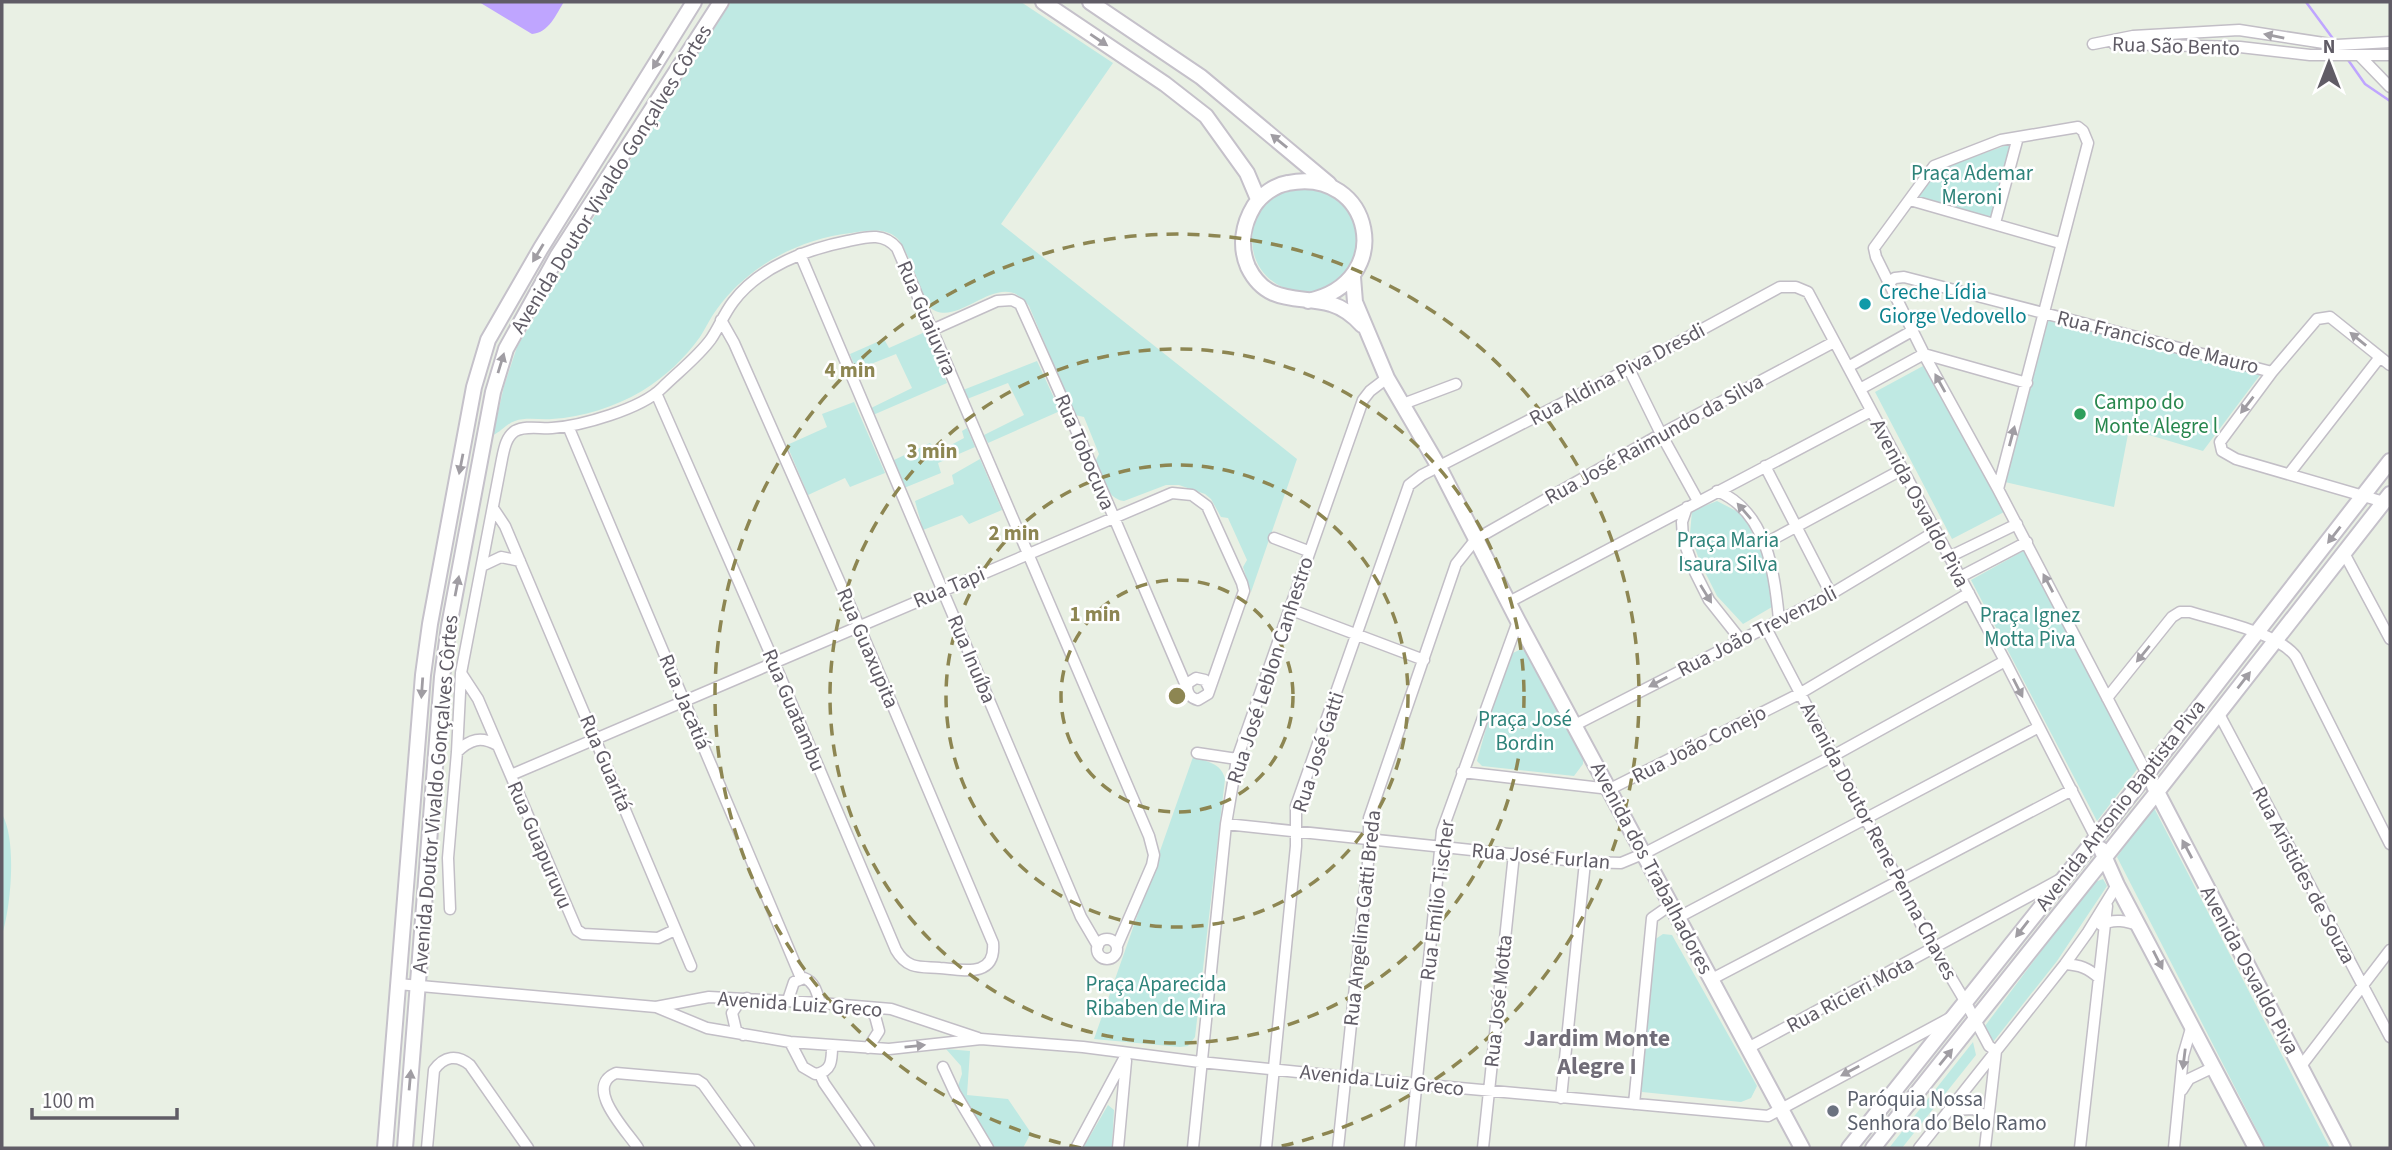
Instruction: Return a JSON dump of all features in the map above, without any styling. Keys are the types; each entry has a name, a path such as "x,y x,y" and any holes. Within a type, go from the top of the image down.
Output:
{"main road":[{"name":"Avenida Doutor Vivaldo Gonçalves Côrtes","path":"385,1148 423,675 474,387 488,341 541,248 694,2"},
{"name":"Avenida Doutor Vivaldo Gonçalves Côrtes","path":"405,1148 442,677 493,392 506,349 558,256 721,2"},
{"path":"1042,2 1165,84 1206,116 1240,162 1258,200"},
{"path":"1090,2 1201,77 1347,198 1359,215 1365,234 1363,255 1353,277 1325,298 1308,301 1284,298 1263,286 1248,267 1242,244 1246,220 1258,200 1279,184 1305,179 1330,185"},
{"name":"Avenida dos Trabalhadores","path":"1353,277 1355,302 1387,378 1439,467 1518,621 1802,1148"},
{"name":"Avenida dos Trabalhadores","path":"1308,301 1329,303 1344,309 1365,329"},
{"name":"Avenida Antonio Baptista Piva","path":"1849,1148 2147,774 2390,461"},
{"name":"Avenida Antonio Baptista Piva","path":"1873,1148 2387,498"},
{"name":"Avenida Osvaldo Piva","path":"2147,774 2343,1148"},
{"path":"2096,838 2117,884 2256,1148"}],"street":[{"name":"Rua São Bento","path":"2390,42 2318,44 2239,30 2133,36 2093,44 2240,47 2310,55 2390,55"},
{"path":"2239,30 2240,47"},
{"path":"2353,45 2390,87"},
{"path":"1998,489 2088,143 2083,131 2072,126 2001,140 1934,166 1874,248 1912,331 2017,524 2147,774"},
{"path":"1995,223 2018,137"},
{"path":"1910,200 2060,243"},
{"name":"Rua Guaiuvira","path":"450,908 448,858 461,673 503,452 509,436 516,430 525,428 568,426 595,421 656,393 710,340 734,300 750,284 800,254 824,246 877,236 892,242 897,248 1153,847 1152,866 1117,946"},
{"name":"Rua Inuíba","path":"800,254 1081,917 1098,946"},
{"name":"Rua Francisco de Mauro","path":"1889,282 1904,277 2272,372"},
{"name":"Rua Aldina Piva Dresdi","path":"1439,467 1780,287 1796,287"},
{"name":"Avenida Osvaldo Piva","path":"1796,287 1808,292 2096,838"},
{"name":"Rua Tobocuva","path":"932,330 997,300 1013,300 1020,304 1187,688"},
{"path":"2387,498 2363,496 2226,455 2220,442 2272,372 2312,324 2323,317 2334,320 2390,365"},
{"name":"Rua Guaxupita","path":"721,320 734,343 859,626 993,943 994,953 990,962 984,968 973,971"},
{"path":"1848,367 1912,331"},
{"name":"Rua José Raimundo da Silva","path":"1476,539 1661,434 1835,342"},
{"path":"1860,389 1924,354 2026,383"},
{"path":"2289,474 2380,357"},
{"path":"1629,369 1661,434 1699,501"},
{"name":"Rua José Leblon Canhestro","path":"1193,1148 1226,824 1237,760 1363,400 1387,378"},
{"path":"1403,404 1456,384"},
{"name":"Rua Guatambu","path":"656,393 896,950 902,959 914,966 973,971"},
{"path":"1509,602 1871,411"},
{"name":"Rua Jacatiá","path":"568,426 801,978 811,981 820,1003"},
{"path":"1765,466 1831,594"},
{"name":"Rua José Gatti","path":"1266,1148 1296,806 1409,485 1439,467"},
{"path":"1764,544 1903,469"},
{"path":"1717,491 1731,497 1745,512 1764,544 1775,573 1779,620"},
{"name":"Rua Tapi","path":"511,775 1172,493 1192,495 1207,506 1244,591 1209,688"},
{"path":"1687,507 1682,522 1683,539 1695,572 1709,600 1740,639"},
{"name":"Rua Guaritá","path":"493,508 505,526 691,966"},
{"path":"1949,556 2017,524"},
{"name":"Rua João Trevenzoli","path":"1575,725 1831,594 1936,531"},
{"path":"1274,537 1308,551"},
{"name":"Rua Angelina Gatti Breda","path":"1338,1148 1369,818 1456,564 1476,539"},
{"path":"1960,577 2026,542"},
{"path":"2344,552 2390,639"},
{"path":"482,566 501,556 520,561"},
{"name":"Rua João Conejo","path":"1609,789 1800,694 1969,593"},
{"path":"1289,609 1424,660"},
{"path":"2107,698 2172,617 2180,612 2190,612 2256,633 2286,647 2296,657 2390,844"},
{"name":"Rua Emílio Tischer","path":"1410,1148 1442,831 1518,621"},
{"name":"Avenida Doutor Rene Penna Chaves","path":"1766,628 1831,757 1867,818 1934,949 1989,1046 1996,1051"},
{"name":"Rua José Furlan","path":"1226,824 1296,829 1586,862 1621,863 1831,757 2005,662"},
{"name":"Rua Guapuruvu","path":"461,673 478,699 577,930 583,934 658,938 675,930"},
{"path":"1196,678 1205,680 1209,688 1208,694 1198,700 1192,698 1187,688 1188,683 1196,678"},
{"name":"Rua Aristides de Souza","path":"2218,712 2390,1037"},
{"path":"1634,1104 1652,918 1676,911 1867,818 2039,727"},
{"path":"457,752 472,740 489,740 497,745"},
{"path":"1197,753 1237,760"},
{"path":"1462,772 1609,789"},
{"path":"1712,979 2072,790"},
{"name":"Rua José Motta","path":"1483,1148 1514,854"},
{"path":"1562,1098 1586,862"},
{"name":"Rua Ricieri Mota","path":"1748,1048 2061,879"},
{"path":"1919,1148 2065,964 2108,902 2117,884"},
{"path":"2080,1148 2108,902"},
{"path":"2088,932 2106,922 2130,922 2141,927"},
{"path":"1107,939 1117,946 1117,952 1107,959 1101,957 1098,952 1101,941 1107,939"},
{"path":"2301,1066 2390,950"},
{"path":"2065,964 2078,964 2099,978"},
{"path":"788,1000 793,985 801,978"},
{"name":"Avenida Luiz Greco","path":"398,984 656,1007 709,998 748,998 891,1009 981,1039"},
{"path":"744,1035 736,1030 733,1013 740,1001 748,998"},
{"name":"Avenida Luiz Greco","path":"656,1007 707,1028 790,1042 888,1049 981,1039 1416,1084 1768,1116 1953,1016"},
{"path":"866,1007 875,1016 879,1031 868,1048"},
{"path":"2174,1148 2185,1045 2192,1025"},
{"path":"790,1042 807,1070 820,1074 869,1148"},
{"path":"820,1074 831,1065 832,1046"},
{"path":"1985,1148 1996,1051"},
{"path":"1076,1148 1126,1053"},
{"path":"1118,1148 1126,1053"},
{"path":"427,1148 434,1070 450,1058 464,1060 470,1065 528,1148"},
{"path":"943,1067 955,1093 988,1148"},
{"path":"2180,1093 2189,1079 2214,1067"},
{"path":"638,1148 603,1096 603,1084 616,1073 697,1080 704,1084 749,1148"},
{"path":"1102,1100 1110,1098 1117,1102 1120,1117"},
{"path":"1950,1110 1974,1109 1988,1118"}],"green space":[{"path":"731,2 1021,2 1113,63 1001,224 1297,459 1251,592 1243,567 1247,560 1228,518 1221,517 1205,494 1179,485 1166,485 1124,501 1109,491 1095,462 1099,454 1084,417 1075,415 1029,306 1017,295 1005,292 992,294 952,312 940,312 928,306 901,243 892,235 881,231 851,233 812,241 759,268 730,294 681,360 659,380 632,397 575,416 519,420 493,435 504,386 517,347 584,233"},
{"name":"Praça Ademar Meroni","path":"2013,143 1992,218 1917,196 1936,170"},
{"path":"1304,188 1324,192 1341,203 1352,220 1356,240 1352,260 1341,277 1324,288 1304,292 1284,288 1267,277 1256,260 1252,240 1256,220 1267,203 1284,192"},
{"path":"2047,318 2260,375 2203,451 2129,429 2114,507 2005,482"},
{"path":"925,332 947,383 873,415 869,409 912,388 896,354 856,370 850,354 884,339 889,348"},
{"path":"1037,361 1060,411 988,443 984,435 1024,415 1008,383 967,399 963,390"},
{"path":"1923,366 2006,511 1952,539 1875,392"},
{"path":"854,402 885,473 850,487 845,478 808,495 787,445 827,427 822,414"},
{"path":"967,428 975,447 938,463 941,473 904,488 894,460 930,443 938,452 964,438 962,431"},
{"path":"980,459 1002,510 969,524 962,515 923,530 915,501 954,484 952,475"},
{"name":"Praça Maria Isaura Silva","path":"1717,501 1744,515 1768,567 1772,607 1743,624 1717,596 1690,534 1692,511"},
{"name":"Praça Ignez Motta Piva","path":"2025,550 2138,768 2097,821 1971,580"},
{"name":"Praça José Bordin","path":"1521,649 1527,652 1583,755 1583,764 1574,776 1482,766 1477,761 1511,654"},
{"name":"Praça Aparecida Ribaben de Mira","path":"1193,757 1217,766 1225,779 1195,1037 1188,1046 1180,1047 1094,1039"},
{"path":"2153,806 2330,1148 2266,1148 2117,857"},
{"path":"2,814 10,840 11,874 2,935"},
{"path":"2103,879 2107,886 2057,961 1993,1042 1985,1026 2092,883"},
{"path":"1663,934 1672,935 1757,1086 1751,1098 1741,1102 1642,1092 1642,1064 1654,940"},
{"path":"1973,1042 1976,1055 1902,1148 1889,1148"},
{"path":"946,1049 970,1051 967,1095 1008,1099 1031,1133 1023,1148 995,1148 960,1097 958,1086 962,1074 961,1066"},
{"path":"1108,1105 1114,1110 1112,1148 1083,1148"}],"shaded area":[{"path":"479,2 564,2 547,27 532,34"}],"waterway":[{"path":"2306,2 2334,40"},
{"path":"2346,57 2365,84 2390,101"}],"place":[{"name":"Creche Lídia Giorge Vedovello","path":"1865,304"},
{"name":"Campo do Monte Alegre l","path":"2080,414"},
{"name":"Paróquia Nossa Senhora do Belo Ramo","path":"1833,1111"}],"district":[{"name":"Jardim Monte Alegre I","path":"1597,1052"}]}
